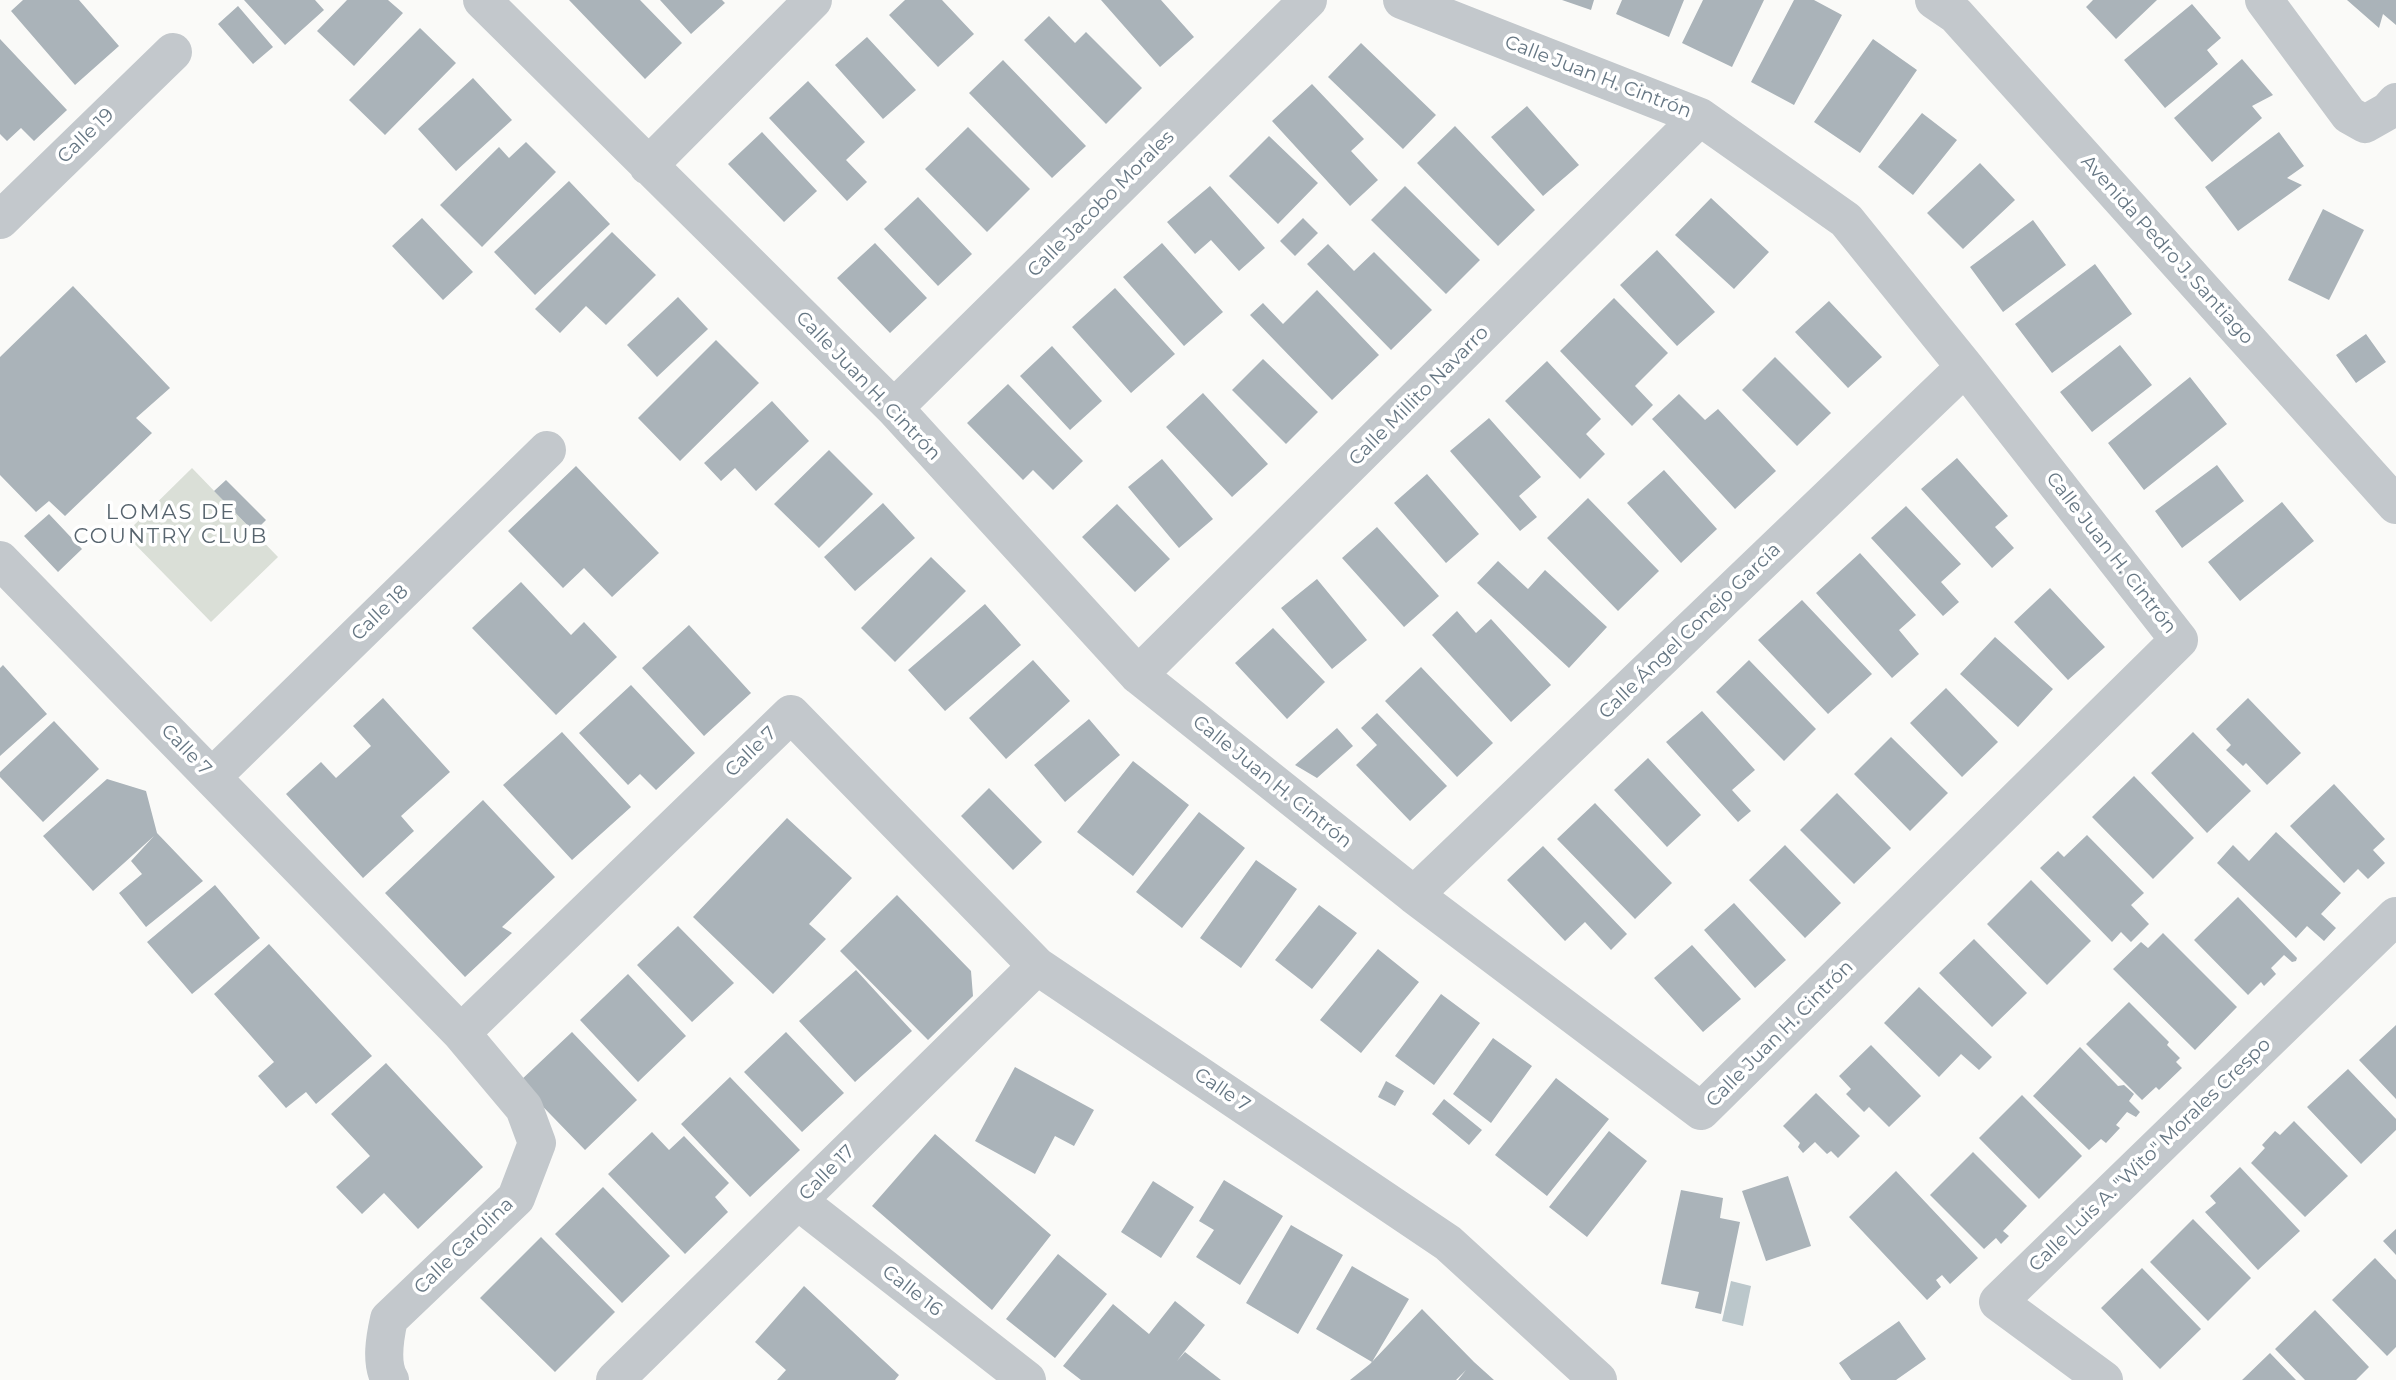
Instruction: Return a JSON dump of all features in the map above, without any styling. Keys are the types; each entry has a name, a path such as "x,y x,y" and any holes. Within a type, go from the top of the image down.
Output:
{"street":[{"name":"Calle Juan H. Cintrón","path":"482,0 894,408 1138,675 1414,895 1701,1111 2179,640 1846,220 1700,117 1402,0"},
{"path":"648,166 813,0"},
{"name":"Calle Jacobo Morales","path":"894,408 1308,0"},
{"name":"Avenida Pedro J. Santiago","path":"1934,0 1956,15 2396,505"},
{"path":"2264,0 2349,115 2364,124 2388,111 2396,102"},
{"name":"Calle 19","path":"0,220 173,52"},
{"name":"Calle Millito Navarro","path":"1138,675 1700,117"},
{"name":"Calle Ángel Conejo García","path":"1414,895 1965,367"},
{"name":"Calle 18","path":"213,776 547,450"},
{"name":"Calle 7","path":"0,560 461,1033 791,714 1037,966 1448,1243 1598,1380"},
{"name":"Calle Luis A. \"Wito\" Morales Crespo","path":"2104,1380 1998,1302 2396,916"},
{"name":"Calle 17","path":"615,1380 1037,966"},
{"name":"Calle Carolina","path":"390,1380 387,1375 384,1341 389,1319 516,1198 537,1143 524,1108 461,1033"},
{"name":"Calle 16","path":"798,1201 1027,1380"}],"shaded area":[{"path":"192,468 278,557 211,622 125,534"},
{"path":"1731,1281 1751,1286 1743,1326 1722,1321"}],"building":[{"path":"23,0 79,0 119,46 75,85 11,11"},
{"path":"244,0 315,0 324,10 285,45"},
{"path":"347,0 388,0 403,13 354,66 317,31"},
{"path":"569,0 640,0 682,43 645,79"},
{"path":"660,0 722,0 725,3 691,34"},
{"path":"905,0 942,0 974,34 938,67 889,15"},
{"path":"1101,0 1161,0 1194,37 1160,67"},
{"path":"1562,0 1594,0 1591,10"},
{"path":"1622,0 1684,0 1669,37 1616,14"},
{"path":"1703,0 1764,0 1732,67 1682,43"},
{"path":"1794,0 1814,0 1842,15 1794,105 1751,82"},
{"path":"2093,0 2157,0 2116,39 2086,7"},
{"path":"2347,0 2396,0 2396,25 2383,14 2379,28"},
{"path":"2192,4 2221,38 2207,50 2218,64 2165,108 2124,60"},
{"path":"238,6 273,47 253,64 218,24"},
{"path":"1049,16 1075,43 1086,32 1142,88 1106,124 1024,40"},
{"path":"420,28 456,63 385,135 349,100"},
{"path":"867,37 916,90 883,119 835,65"},
{"path":"0,39 67,110 34,141 21,128 7,141 0,134"},
{"path":"1873,39 1917,70 1860,153 1814,122"},
{"path":"1361,43 1436,115 1403,149 1328,77"},
{"path":"2242,59 2273,95 2252,106 2262,118 2212,162 2174,118"},
{"path":"1003,60 1086,146 1052,178 969,93"},
{"path":"473,78 512,120 456,171 418,129"},
{"path":"808,81 865,142 846,160 867,182 847,201 769,118"},
{"path":"1312,84 1364,139 1351,151 1378,180 1350,206 1272,121"},
{"path":"1527,106 1579,165 1543,196 1491,137"},
{"path":"1922,113 1957,140 1913,195 1878,167"},
{"path":"1455,126 1535,210 1498,246 1417,163"},
{"path":"968,127 1030,189 987,232 925,169"},
{"path":"762,132 817,191 784,222 728,164"},
{"path":"2279,132 2304,166 2287,178 2302,185 2238,231 2205,187"},
{"path":"1269,136 1318,183 1278,224 1229,176"},
{"path":"526,142 556,172 482,247 440,205 499,147 509,158"},
{"path":"1980,163 2015,200 1963,249 1927,213"},
{"path":"569,181 610,224 535,295 494,252"},
{"path":"1210,186 1265,248 1239,271 1211,240 1195,254 1167,222"},
{"path":"1405,186 1480,260 1446,294 1371,220"},
{"path":"918,197 972,254 938,286 884,229"},
{"path":"1711,198 1769,252 1734,289 1675,235"},
{"path":"2323,209 2364,230 2329,300 2288,280"},
{"path":"422,218 473,272 443,300 392,246"},
{"path":"1303,218 1318,233 1295,256 1280,241"},
{"path":"2033,220 2066,265 2003,312 1970,267"},
{"path":"612,232 656,275 606,325 586,306 560,333 535,309"},
{"path":"875,243 927,298 890,333 837,278"},
{"path":"1162,243 1223,312 1184,346 1123,277"},
{"path":"1328,244 1354,271 1374,252 1432,310 1391,350 1307,264"},
{"path":"1657,250 1715,312 1677,346 1620,285"},
{"path":"2095,264 2132,314 2052,373 2015,324"},
{"path":"73,286 170,388 136,418 152,433 65,516 49,501 36,512 0,475 0,357"},
{"path":"1115,288 1175,354 1131,393 1072,327"},
{"path":"1317,290 1379,355 1332,400 1250,315 1263,303 1283,324"},
{"path":"678,297 708,329 657,377 627,345"},
{"path":"1614,298 1668,353 1635,386 1653,405 1632,426 1560,351"},
{"path":"1829,301 1882,357 1848,388 1795,332"},
{"path":"2366,334 2386,362 2356,383 2336,355"},
{"path":"716,340 759,383 680,461 638,418"},
{"path":"2120,345 2152,385 2092,432 2060,392"},
{"path":"1052,346 1102,401 1070,430 1020,376"},
{"path":"1775,357 1831,413 1797,446 1742,390"},
{"path":"1263,359 1318,412 1286,444 1232,390"},
{"path":"1547,361 1601,419 1586,434 1605,454 1580,479 1505,401"},
{"path":"2190,377 2227,424 2144,490 2108,443"},
{"path":"1008,384 1083,461 1053,490 1033,470 1023,480 967,423"},
{"path":"1203,393 1268,464 1232,497 1166,427"},
{"path":"1679,394 1705,420 1718,409 1776,471 1735,509 1652,419"},
{"path":"772,401 809,441 756,491 735,468 721,481 704,463"},
{"path":"1489,418 1541,477 1519,496 1537,517 1520,531 1450,451"},
{"path":"829,450 873,494 819,548 774,504"},
{"path":"1957,458 2008,516 1995,527 2014,548 1992,568 1921,489"},
{"path":"1162,459 1213,519 1179,548 1128,487"},
{"path":"2217,465 2244,501 2182,548 2155,511"},
{"path":"576,466 659,553 612,597 584,568 563,588 508,531"},
{"path":"1664,470 1717,529 1681,563 1627,503"},
{"path":"1427,474 1479,534 1446,563 1394,503"},
{"path":"226,480 266,520 254,532 214,491"},
{"path":"1588,498 1659,571 1618,611 1547,538"},
{"path":"2282,502 2314,541 2240,601 2208,562"},
{"path":"883,503 915,538 855,591 824,557"},
{"path":"1117,504 1170,559 1135,592 1082,537"},
{"path":"1906,506 1961,564 1941,582 1959,602 1943,616 1871,538"},
{"path":"49,514 82,549 58,572 24,536"},
{"path":"1377,527 1439,596 1404,627 1342,558"},
{"path":"1860,553 1916,615 1899,630 1919,654 1892,678 1816,593"},
{"path":"931,557 966,591 895,662 861,628"},
{"path":"1498,561 1528,589 1545,570 1607,627 1569,668 1477,583"},
{"path":"1317,579 1367,640 1332,669 1281,608"},
{"path":"521,582 571,635 584,622 617,657 556,715 472,628"},
{"path":"2050,588 2105,647 2068,680 2014,622"},
{"path":"1802,600 1872,674 1828,714 1758,640"},
{"path":"985,604 1021,645 945,711 908,670"},
{"path":"1457,611 1476,633 1491,619 1551,685 1511,722 1432,635"},
{"path":"689,625 751,693 704,736 642,668"},
{"path":"1273,628 1325,682 1287,719 1235,663"},
{"path":"1995,637 2053,689 2018,727 1960,674"},
{"path":"1033,660 1070,701 1006,759 969,718"},
{"path":"1749,660 1816,729 1784,761 1716,692"},
{"path":"3,665 47,714 0,756 0,668"},
{"path":"1421,667 1493,743 1457,777 1385,701"},
{"path":"631,685 695,753 656,790 640,774 628,785 579,733"},
{"path":"1946,688 1998,742 1962,777 1910,723"},
{"path":"383,698 450,772 401,816 414,831 363,878 286,794 321,762 336,778 371,746 353,726"},
{"path":"2248,698 2301,753 2267,785 2246,763 2243,766 2226,750 2231,745 2216,729"},
{"path":"1702,711 1755,770 1732,790 1751,811 1738,822 1666,742"},
{"path":"1377,713 1447,786 1410,821 1356,765 1377,745 1361,728"},
{"path":"1089,719 1120,755 1065,802 1034,765"},
{"path":"54,721 99,769 43,822 0,777 0,772"},
{"path":"1337,728 1353,746 1317,778 1295,765"},
{"path":"562,732 631,807 572,860 503,785"},
{"path":"2193,732 2251,791 2207,833 2151,773"},
{"path":"1891,737 1948,793 1910,831 1854,774"},
{"path":"1648,758 1701,815 1667,847 1614,790"},
{"path":"1133,761 1189,805 1133,876 1077,832"},
{"path":"2134,776 2194,838 2153,879 2092,817"},
{"path":"107,779 146,791 157,833 203,881 146,927 119,893 142,874 131,861 154,836 93,891 43,836"},
{"path":"2334,784 2385,839 2373,850 2385,863 2368,879 2358,869 2344,883 2290,826"},
{"path":"989,788 1042,842 1013,870 961,816"},
{"path":"1837,793 1891,848 1854,884 1800,830"},
{"path":"483,800 555,877 502,927 512,933 465,977 385,893"},
{"path":"1595,803 1672,883 1635,919 1557,839"},
{"path":"1199,812 1245,848 1182,928 1136,892"},
{"path":"787,818 852,878 809,924 826,939 773,994 693,917"},
{"path":"2276,832 2341,893 2321,914 2336,928 2324,941 2307,926 2296,938 2217,863 2233,845 2249,861"},
{"path":"2087,835 2144,893 2131,905 2149,924 2131,942 2121,932 2112,942 2040,868 2058,851 2064,857"},
{"path":"1785,845 1841,903 1805,938 1749,880"},
{"path":"1543,846 1627,934 1611,950 1585,922 1565,941 1507,880"},
{"path":"1256,860 1297,889 1241,968 1200,938"},
{"path":"2031,880 2091,941 2047,985 1987,924"},
{"path":"215,885 260,938 192,994 147,942"},
{"path":"897,895 971,971 973,996 928,1040 840,951"},
{"path":"2238,897 2297,958 2292,962 2284,955 2271,968 2276,974 2264,986 2261,982 2248,995 2194,940"},
{"path":"1734,903 1786,960 1755,988 1704,930"},
{"path":"1319,905 1357,933 1312,989 1275,960"},
{"path":"678,926 734,983 692,1022 637,965"},
{"path":"2163,933 2237,1007 2195,1050 2113,969 2141,942 2148,948"},
{"path":"1974,939 2027,993 1992,1027 1939,973"},
{"path":"269,944 372,1056 316,1104 306,1092 286,1108 258,1076 274,1062 214,994"},
{"path":"1692,945 1741,999 1703,1032 1654,978"},
{"path":"1378,949 1419,982 1361,1053 1320,1020"},
{"path":"856,970 912,1031 855,1082 799,1021"},
{"path":"628,974 686,1036 638,1082 580,1020"},
{"path":"1919,987 1992,1057 1979,1070 1961,1054 1939,1077 1884,1023"},
{"path":"1441,994 1480,1023 1434,1085 1395,1056"},
{"path":"2129,1002 2169,1042 2167,1045 2180,1058 2176,1062 2182,1068 2159,1090 2156,1087 2142,1100 2086,1044"},
{"path":"2396,1025 2396,1099 2359,1060"},
{"path":"572,1032 637,1100 585,1150 519,1082"},
{"path":"786,1032 844,1093 802,1132 744,1072"},
{"path":"1493,1038 1532,1066 1491,1123 1453,1094"},
{"path":"1871,1045 1921,1096 1889,1127 1869,1107 1864,1112 1846,1094 1851,1089 1839,1076"},
{"path":"2080,1047 2118,1086 2124,1085 2134,1094 2129,1101 2140,1112 2136,1117 2127,1112 2116,1125 2120,1128 2106,1143 2101,1139 2089,1150 2033,1096"},
{"path":"386,1063 483,1167 418,1229 384,1193 362,1214 336,1187 370,1156 331,1114"},
{"path":"1015,1067 1094,1110 1074,1146 1055,1136 1035,1174 975,1141"},
{"path":"2348,1069 2396,1119 2396,1130 2361,1164 2307,1107"},
{"path":"730,1077 800,1150 750,1197 681,1124"},
{"path":"1556,1078 1609,1119 1547,1196 1495,1155"},
{"path":"1386,1081 1404,1091 1395,1106 1378,1097"},
{"path":"1816,1093 1860,1136 1838,1158 1831,1151 1827,1154 1815,1142 1803,1153 1798,1147 1800,1143 1783,1126"},
{"path":"2022,1095 2082,1156 2039,1199 1979,1138"},
{"path":"1444,1099 1482,1130 1469,1145 1432,1114"},
{"path":"2294,1121 2348,1176 2305,1217 2251,1163 2265,1148 2262,1145 2275,1131 2280,1135"},
{"path":"1609,1131 1647,1161 1587,1237 1549,1207"},
{"path":"652,1132 669,1150 684,1136 729,1183 715,1197 728,1212 685,1254 608,1174"},
{"path":"935,1134 1051,1235 992,1310 872,1206"},
{"path":"1973,1152 2027,1206 2003,1231 2009,1236 2001,1244 1996,1238 1984,1249 1930,1195"},
{"path":"2240,1167 2300,1231 2258,1270 2205,1212 2216,1203 2210,1196"},
{"path":"1896,1171 1978,1258 1950,1284 1942,1275 1936,1280 1941,1287 1927,1300 1849,1217"},
{"path":"1788,1176 1811,1246 1766,1261 1742,1191"},
{"path":"1224,1180 1283,1216 1240,1285 1196,1257 1214,1230 1199,1221"},
{"path":"1153,1181 1194,1207 1161,1258 1121,1232"},
{"path":"603,1187 670,1256 622,1303 555,1234"},
{"path":"1681,1190 1723,1198 1720,1218 1740,1222 1721,1314 1695,1308 1699,1292 1661,1284"},
{"path":"2193,1219 2251,1278 2208,1321 2150,1262"},
{"path":"1291,1225 1343,1255 1298,1334 1246,1303"},
{"path":"2396,1229 2396,1255 2383,1241"},
{"path":"541,1237 615,1312 555,1372 480,1298"},
{"path":"1058,1254 1107,1294 1055,1358 1006,1319"},
{"path":"2375,1258 2396,1280 2396,1347 2387,1356 2332,1300"},
{"path":"1352,1266 1409,1299 1372,1362 1316,1329"},
{"path":"2142,1268 2201,1329 2160,1369 2101,1308"},
{"path":"804,1286 899,1375 895,1380 777,1380 786,1370 755,1342"},
{"path":"1175,1301 1205,1325 1177,1361 1185,1352 1221,1380 1081,1380 1063,1366 1113,1304 1149,1334"},
{"path":"1422,1309 1494,1380 1458,1380 1466,1370 1456,1380 1350,1380 1370,1364"},
{"path":"2315,1310 2369,1367 2356,1380 2305,1380 2275,1349"},
{"path":"1899,1321 1926,1359 1896,1380 1851,1380 1839,1363"},
{"path":"2270,1353 2296,1380 2242,1380"}],"district":[{"name":"LOMAS DE COUNTRY CLUB","path":"171,525"}]}
